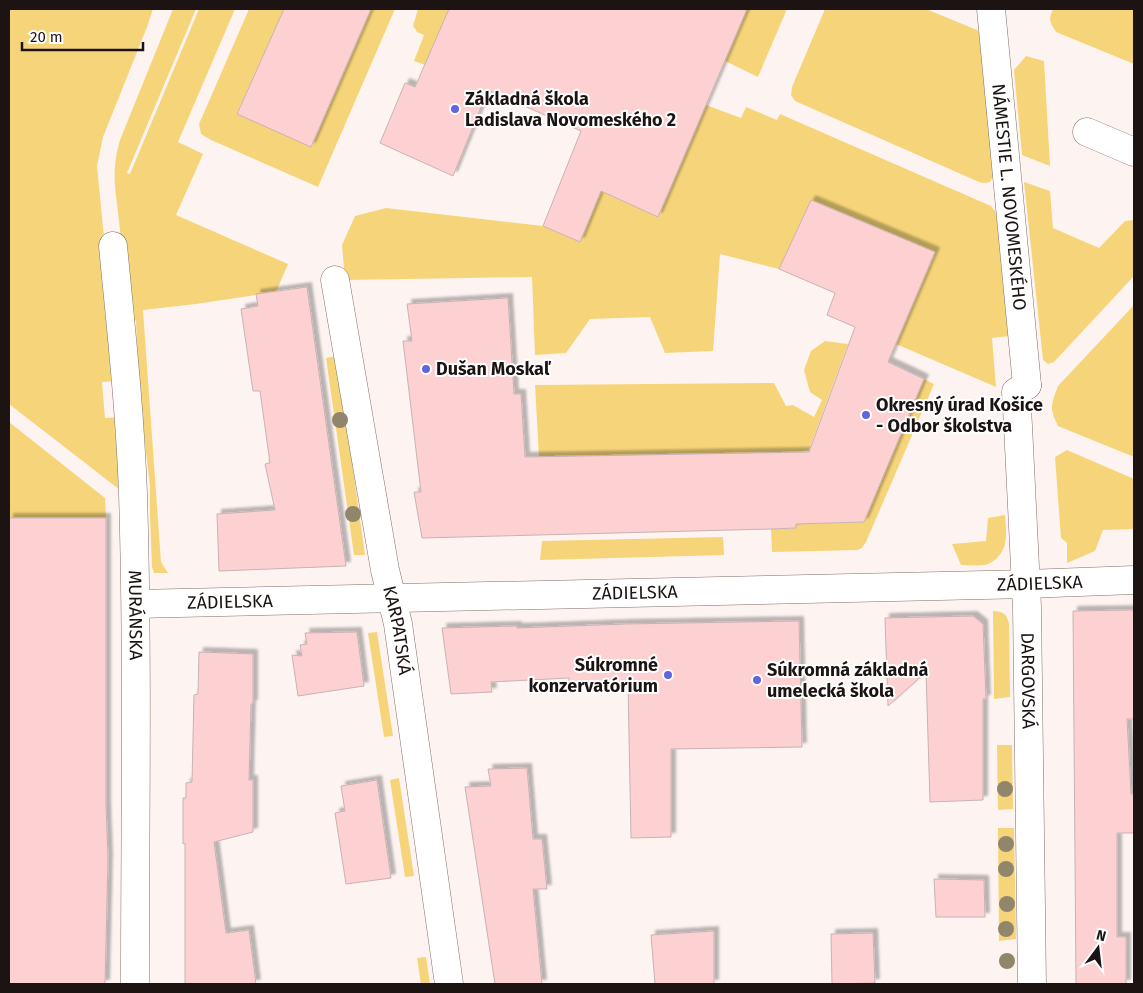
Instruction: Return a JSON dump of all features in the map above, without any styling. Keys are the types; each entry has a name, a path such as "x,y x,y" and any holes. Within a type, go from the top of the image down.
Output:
{"street":[{"name":"NÁMESTIE L. NOVOMESKÉHO","path":"991,9 1027,385"},
{"path":"1087,132 1134,152"},
{"name":"MURÁNSKA","path":"113,246 128,408 133,493 136,604 135,984"},
{"name":"KARPATSKÁ","path":"335,280 384,561 398,624 448,984"},
{"name":"DARGOVSKÁ","path":"1027,385 1016,392 1026,584 1032,984"},
{"name":"ZÁDIELSKA","path":"136,604 1134,580"}],"shaded area":[{"path":"9,9 153,9 103,137 97,166 118,381 102,382 105,418 121,417 120,490 9,404"},
{"path":"173,9 196,9 127,173 130,174 199,9 235,9 178,142 203,154 176,215 288,264 276,292 143,310 161,562 168,573 154,573 152,567 150,486 139,392 136,321 130,316 115,187 115,169 120,140"},
{"path":"249,9 284,9 237,113 311,147 371,9 395,9 318,187 201,134 199,124"},
{"path":"418,9 449,9 425,65 414,61 424,35 417,32 413,26"},
{"path":"747,9 787,9 758,77 725,61"},
{"path":"825,9 926,9 977,30 979,33 995,174 990,182 979,182 795,101 791,95 792,87"},
{"path":"1053,9 1134,9 1134,64 1056,32 1050,21"},
{"path":"1026,56 1044,61 1050,166 1022,155 1014,70"},
{"path":"706,105 741,118 746,107 777,120 780,114 991,206 998,215 1010,336 992,338 996,387 896,344 935,252 811,200 779,269 720,254 713,351 665,353 650,317 590,319 566,353 535,355 532,277 345,280 342,245 355,216 386,208 543,226 580,242 601,191 658,217"},
{"path":"1024,182 1050,191 1053,228 1099,248 1125,221 1134,220 1134,276 1054,362 1048,364 1043,360"},
{"path":"1134,305 1134,457 1058,426 1053,415 1052,406 1058,386"},
{"path":"825,341 848,344 809,450 795,453 539,457 535,385 774,383 786,406 793,405 814,417 822,400 810,392 804,370 811,351"},
{"path":"337,356 365,555 354,555 326,358"},
{"path":"924,379 934,384 862,548 857,550 772,552 771,529 796,528 796,524 864,522"},
{"path":"9,422 105,498 106,518 9,518"},
{"path":"1067,450 1134,479 1134,529 1103,530 1095,551 1067,563 1067,543 1061,538 1055,457"},
{"path":"1005,515 1005,542 1002,552 998,557 985,565 961,565 952,544 986,541 988,518"},
{"path":"723,537 724,555 540,560 542,541"},
{"path":"993,611 1004,614 1009,624 1010,697 994,699"},
{"path":"377,632 393,736 384,737 368,633"},
{"path":"997,745 1012,745 1013,809 998,810"},
{"path":"399,778 414,876 405,877 390,780"},
{"path":"998,828 1014,828 1016,939 999,941"},
{"path":"426,957 430,984 421,984 417,958"}],"building":[{"path":"284,9 371,9 311,147 237,114"},
{"path":"449,9 747,9 658,217 601,191 580,242 543,226 581,131 488,90 453,176 380,143 405,83 415,87"},
{"path":"811,200 935,252 888,362 924,379 864,522 796,524 796,528 771,529 422,538 414,492 421,492 403,341 412,341 407,304 508,298 514,394 521,394 525,457 809,452 855,327 827,315 835,293 779,269"},
{"path":"307,287 346,566 219,571 217,514 275,510 265,464 270,463 260,391 253,391 241,309 258,306 256,294"},
{"path":"9,518 106,518 106,806 108,858 105,984 9,984"},
{"path":"1134,610 1134,719 1127,719 1131,794 1134,794 1134,833 1117,833 1117,937 1126,937 1126,984 1076,984 1073,611"},
{"path":"973,616 983,624 986,699 983,699 983,800 930,802 926,672 888,706 885,618"},
{"path":"799,621 802,747 671,749 671,837 631,838 628,683 569,686 569,678 491,682 492,692 451,694 442,628 517,626 517,628"},
{"path":"357,632 364,686 298,696 292,655 302,656 300,645 307,644 305,633"},
{"path":"199,652 253,654 253,704 251,704 249,780 253,780 253,832 214,842 226,933 249,930 256,984 185,984 185,843 183,844 183,798 186,798 186,783 192,782 194,695 198,694"},
{"path":"527,768 533,839 542,839 547,889 533,889 542,984 495,984 465,787 491,786 488,769"},
{"path":"377,780 391,878 346,884 335,813 345,811 341,786"},
{"path":"934,879 984,880 985,917 936,917"},
{"path":"714,931 714,984 655,984 651,935"},
{"path":"873,933 875,983 832,984 831,934"}],"place":[{"name":"Základná škola Ladislava Novomeského 2","path":"455,109"},
{"name":"Dušan Moskaľ","path":"426,369"},
{"name":"Okresný úrad Košice - Odbor školstva","path":"866,415"},
{"name":"Súkromné konzervatórium","path":"668,675"},
{"name":"Súkromná základná umelecká škola","path":"757,680"}]}
